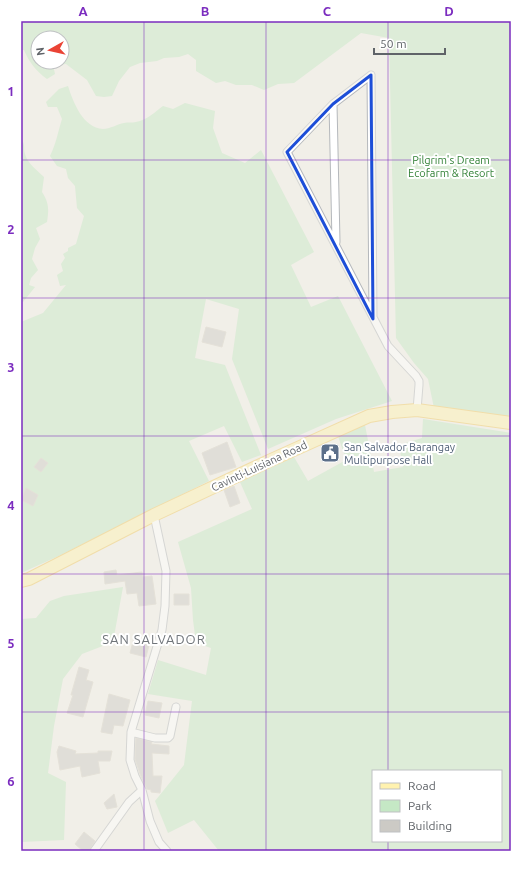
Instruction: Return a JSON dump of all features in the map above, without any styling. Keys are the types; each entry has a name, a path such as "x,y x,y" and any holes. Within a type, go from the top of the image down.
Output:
{"main road":[{"name":"Cavinti-Luisiana Road","path":"21,581 30,579 154,515 368,416 417,410 511,423"}],"street":[{"path":"373,319 371,75 333,104 287,152 336,244 373,319 388,346 419,381 417,410"},
{"path":"333,104 336,244"},
{"path":"154,515 166,571 162,630 131,732 130,760 135,776 142,790 150,821 159,842 167,851"},
{"path":"131,732 155,738 168,738 170,736 176,707"},
{"path":"94,851 129,802 142,790"}],"highlighted area":[{"path":"371,75 373,319 287,152 333,104"}],"green space":[{"name":"Pilgrim's Dream Ecofarm & Resort","path":"21,21 511,21 511,421 434,408 428,379 396,338 389,38 361,33 294,83 278,84 264,90 252,85 236,85 225,81 216,83 196,71 196,60 188,54 179,57 164,58 157,61 140,63 130,67 119,81 112,96 104,97 96,96 87,80 70,67 70,30 30,30 30,61 24,50 21,50"},
{"name":"Pilgrim's Dream Ecofarm & Resort","path":"36,70 54,70 55,74 47,79"},
{"path":"68,86 76,106 84,119 96,128 106,129 124,123 144,120 163,106 173,109 185,103 215,111 213,128 222,153 245,163 261,150 314,252 291,265 311,307 338,296 392,401 336,419 268,449 232,359 239,309 206,299 195,358 225,365 261,455 242,462 224,426 189,441 209,481 61,555 21,573 21,322 43,313 66,285 60,286 57,275 63,271 61,264 65,258 63,254 68,251 68,248 76,244 84,216 77,208 75,186 68,178 66,169 57,166 50,156 62,119 57,107 48,107 46,102 59,89"},
{"path":"21,138 28,161 44,177 42,192 47,203 48,210 47,222 36,228 40,239 35,248 32,259 38,270 31,278 29,285 35,287 23,302 21,302"},
{"path":"423,419 511,433 511,851 219,851 194,820 168,833 155,801 184,765 192,701 148,694 158,660 206,675 211,648 196,643 191,588 178,542 252,509 240,482 294,457 308,481 346,460 337,433 365,425 374,472 403,467 399,445 422,438"},
{"path":"123,587 113,642 82,654 63,679 54,726 48,773 66,782 64,840 21,842 21,619 36,618 50,601 64,596"}],"building":[{"path":"206,327 226,332 222,347 202,342"},
{"path":"227,442 236,467 210,475 202,453"},
{"name":"San Salvador Barangay Multipurpose Hall","path":"333,444 339,458 327,462 321,449"},
{"path":"41,458 48,463 41,472 34,467"},
{"path":"234,486 240,503 230,507 224,490"},
{"path":"26,488 38,495 33,506 21,500"},
{"path":"116,570 117,575 142,572 143,577 152,576 156,604 139,606 137,593 127,594 125,581 105,584 104,572"},
{"path":"174,594 189,594 189,605 174,605"},
{"path":"134,638 150,641 146,657 130,653"},
{"path":"79,667 89,670 86,680 93,682 83,717 67,713 73,695 71,695"},
{"path":"109,694 130,700 123,726 114,725 112,734 101,732"},
{"path":"148,701 162,703 159,718 145,715"},
{"path":"136,738 152,742 151,744 169,746 169,754 152,753 153,776 162,776 160,793 151,792 151,790 147,789 140,774 135,759"},
{"path":"59,746 76,751 75,754 112,751 110,761 98,761 100,773 82,777 80,766 60,770 57,752"},
{"path":"114,794 117,807 107,809 104,803"},
{"path":"84,832 95,841 89,851 83,851 75,844"}],"place":[{"name":"San Salvador Barangay Multipurpose Hall","path":"330,453"}],"district":[{"name":"SAN SALVADOR","path":"154,639"}]}
